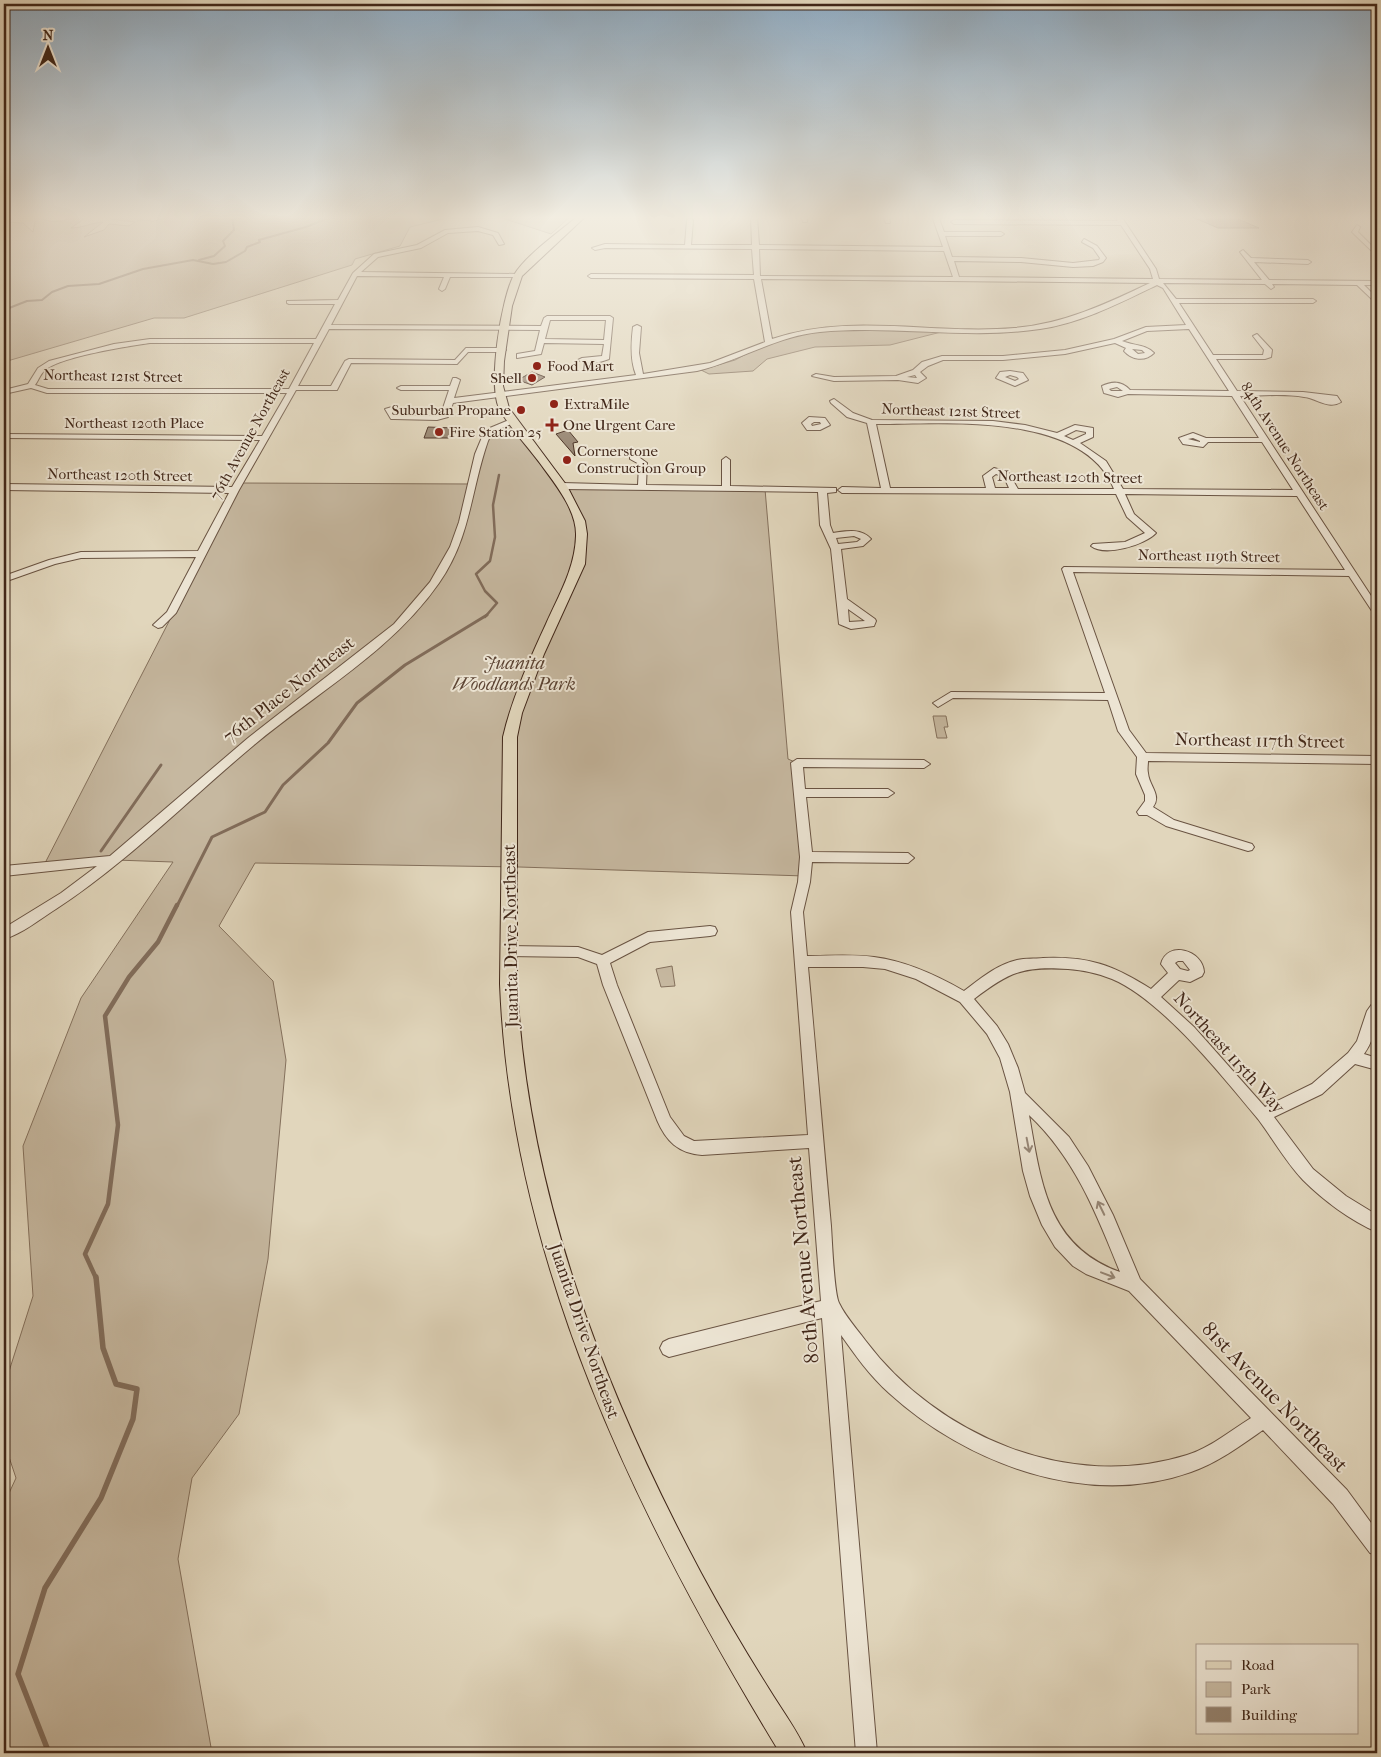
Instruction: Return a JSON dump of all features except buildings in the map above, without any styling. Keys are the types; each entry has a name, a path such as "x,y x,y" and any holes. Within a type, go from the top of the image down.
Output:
{"main road":[{"name":"Juanita Drive Northeast","path":"511,298 498,378 501,396 512,422 562,486 580,521 581,549 578,564 515,714 510,737 508,951 511,1025 523,1118 536,1183 560,1271 618,1428 682,1564 756,1693 794,1753"}],"street":[{"name":"76th Avenue Northeast","path":"158,625 171,613 263,438 292,390 341,298"},
{"path":"761,298 769,342"},
{"path":"451,401 640,377 721,364 769,342 806,331 835,329 971,332 1027,329 1077,318 1122,298"},
{"name":"84th Avenue Northeast","path":"1173,298 1377,612"},
{"path":"1199,298 1313,301"},
{"path":"289,302 339,302"},
{"path":"520,356 538,352 548,317 610,318 604,359 582,360"},
{"path":"816,376 834,379 898,378 918,381 922,378 916,372 925,364 942,358 1003,358 1065,352 1116,341 1146,329 1190,326"},
{"path":"326,327 544,328"},
{"path":"636,327 634,350 637,356 636,368 640,377"},
{"path":"1210,357 1265,357 1268,350 1257,336"},
{"name":"Northeast 121st Street","path":"318,341 150,341 114,346 52,363 41,370 31,386 48,391 292,390 334,388 349,361 457,362 466,350 502,350"},
{"path":"1116,341 1130,347"},
{"path":"541,342 608,342"},
{"path":"1003,358 1010,373"},
{"path":"389,409 394,417 437,418 446,415 455,384 401,388"},
{"path":"4,392 31,386"},
{"path":"1127,392 1303,394 1320,398"},
{"path":"834,401 850,415 871,422 886,490"},
{"path":"824,422 850,415"},
{"name":"76th Place Northeast","path":"5,935 86,883 115,860 233,756 398,626 419,604 444,568 460,534 485,436 489,430 496,426 512,422"},
{"name":"Northeast 121st Street","path":"871,422 991,424 1032,429 1066,440 1102,462 1110,472 1131,516 1136,523 1151,534 1142,542 1126,546 1096,546"},
{"path":"1075,427 1088,429 1091,432 1090,435 1066,440 1075,427"},
{"name":"Northeast 120th Place","path":"4,436 263,438"},
{"path":"1205,440 1264,440"},
{"path":"633,457 642,464 642,487"},
{"path":"726,460 726,488"},
{"path":"991,489 987,476 994,471 1005,473 1010,477 1014,490"},
{"name":"Northeast 120th Street","path":"562,486 822,490 991,489 1298,493"},
{"name":"Northeast 120th Street","path":"4,487 235,490"},
{"path":"822,490 825,525 835,547 842,600"},
{"path":"831,536 854,533 860,534 866,539 860,544 835,547"},
{"path":"4,579 52,562 81,555 201,554"},
{"name":"Northeast 119th Street","path":"1110,697 1098,662 1097,651 1067,569 1351,573"},
{"path":"938,703 950,695 1110,697 1124,731 1143,757 1142,774 1151,795 1145,810 1170,823 1248,847"},
{"name":"Northeast 117th Street","path":"1143,757 1377,760"},
{"name":"80th Avenue Northeast","path":"867,1753 797,912 804,882 806,857 797,763 924,764"},
{"path":"801,793 888,794"},
{"path":"806,857 908,858"},
{"path":"4,871 115,860"},
{"path":"508,951 578,952 603,961 614,957 648,937 710,931"},
{"path":"603,961 610,985 664,1120 676,1140 692,1148 815,1141"},
{"path":"802,961 873,962 905,969 937,982 966,998"},
{"name":"Northeast 115th Way","path":"966,998 995,975 1018,965 1038,962 1086,965 1117,975 1152,997 1189,1031 1263,1115 1308,1174 1340,1201 1377,1224"},
{"path":"1152,997 1176,974"},
{"name":"81st Avenue Northeast","path":"966,998 986,1021 1010,1065 1019,1097 1038,1198 1050,1228 1063,1244 1085,1265 1134,1285"},
{"path":"1263,1115 1318,1089 1353,1057 1373,1029 1372,1015 1377,1008"},
{"path":"1353,1057 1377,1064"},
{"name":"81st Avenue Northeast","path":"1019,1097 1064,1142 1083,1172 1107,1220 1134,1285 1263,1420 1340,1497 1377,1546"},
{"path":"669,1348 831,1307 858,1344 894,1386 924,1412 963,1436 993,1451 1035,1466 1076,1474 1119,1476 1162,1471 1198,1460 1263,1420"}],"green space":[{"path":"4,298 247,298 184,318 154,318 4,362"},
{"path":"820,329 945,331 890,345 815,347 767,359 753,371 709,374 701,370 735,360 769,342"},
{"name":"Juanita Woodlands Park","path":"512,422 562,486 765,489 788,759 797,763 805,876 519,867 255,863 219,926 273,981 286,1060 268,1259 239,1414 192,1478 178,1559 212,1753 4,1753 4,1504 16,1478 4,1442 4,1387 33,1296 23,1146 81,998 173,862 115,860 43,867 240,483 473,484 489,430"},
{"path":"933,716 946,716 948,727 944,727 947,738 937,738"},
{"path":"672,966 675,986 661,987 656,969"}],"waterway":[{"path":"4,310 27,301 42,300 45,298"},
{"path":"486,615 497,603 485,591 476,574 490,561 495,537 493,505 499,475"},
{"path":"177,906 212,837 265,812 283,785 328,743 357,703 405,665 486,615"},
{"path":"101,851 161,765"},
{"path":"96,1278 85,1254 108,1204 118,1125 105,1016 129,977 158,942 177,905"},
{"path":"49,1753 18,1674 45,1588 101,1498 133,1419 137,1389 116,1384 103,1348 96,1277"}],"place":[{"name":"Food Mart","path":"537,366"},
{"name":"Shell","path":"532,378"},
{"name":"ExtraMile","path":"554,404"},
{"name":"Suburban Propane","path":"521,410"},
{"name":"One Urgent Care","path":"552,425"},
{"name":"Fire Station 25","path":"439,432"},
{"name":"Cornerstone Construction Group","path":"567,460"}]}
